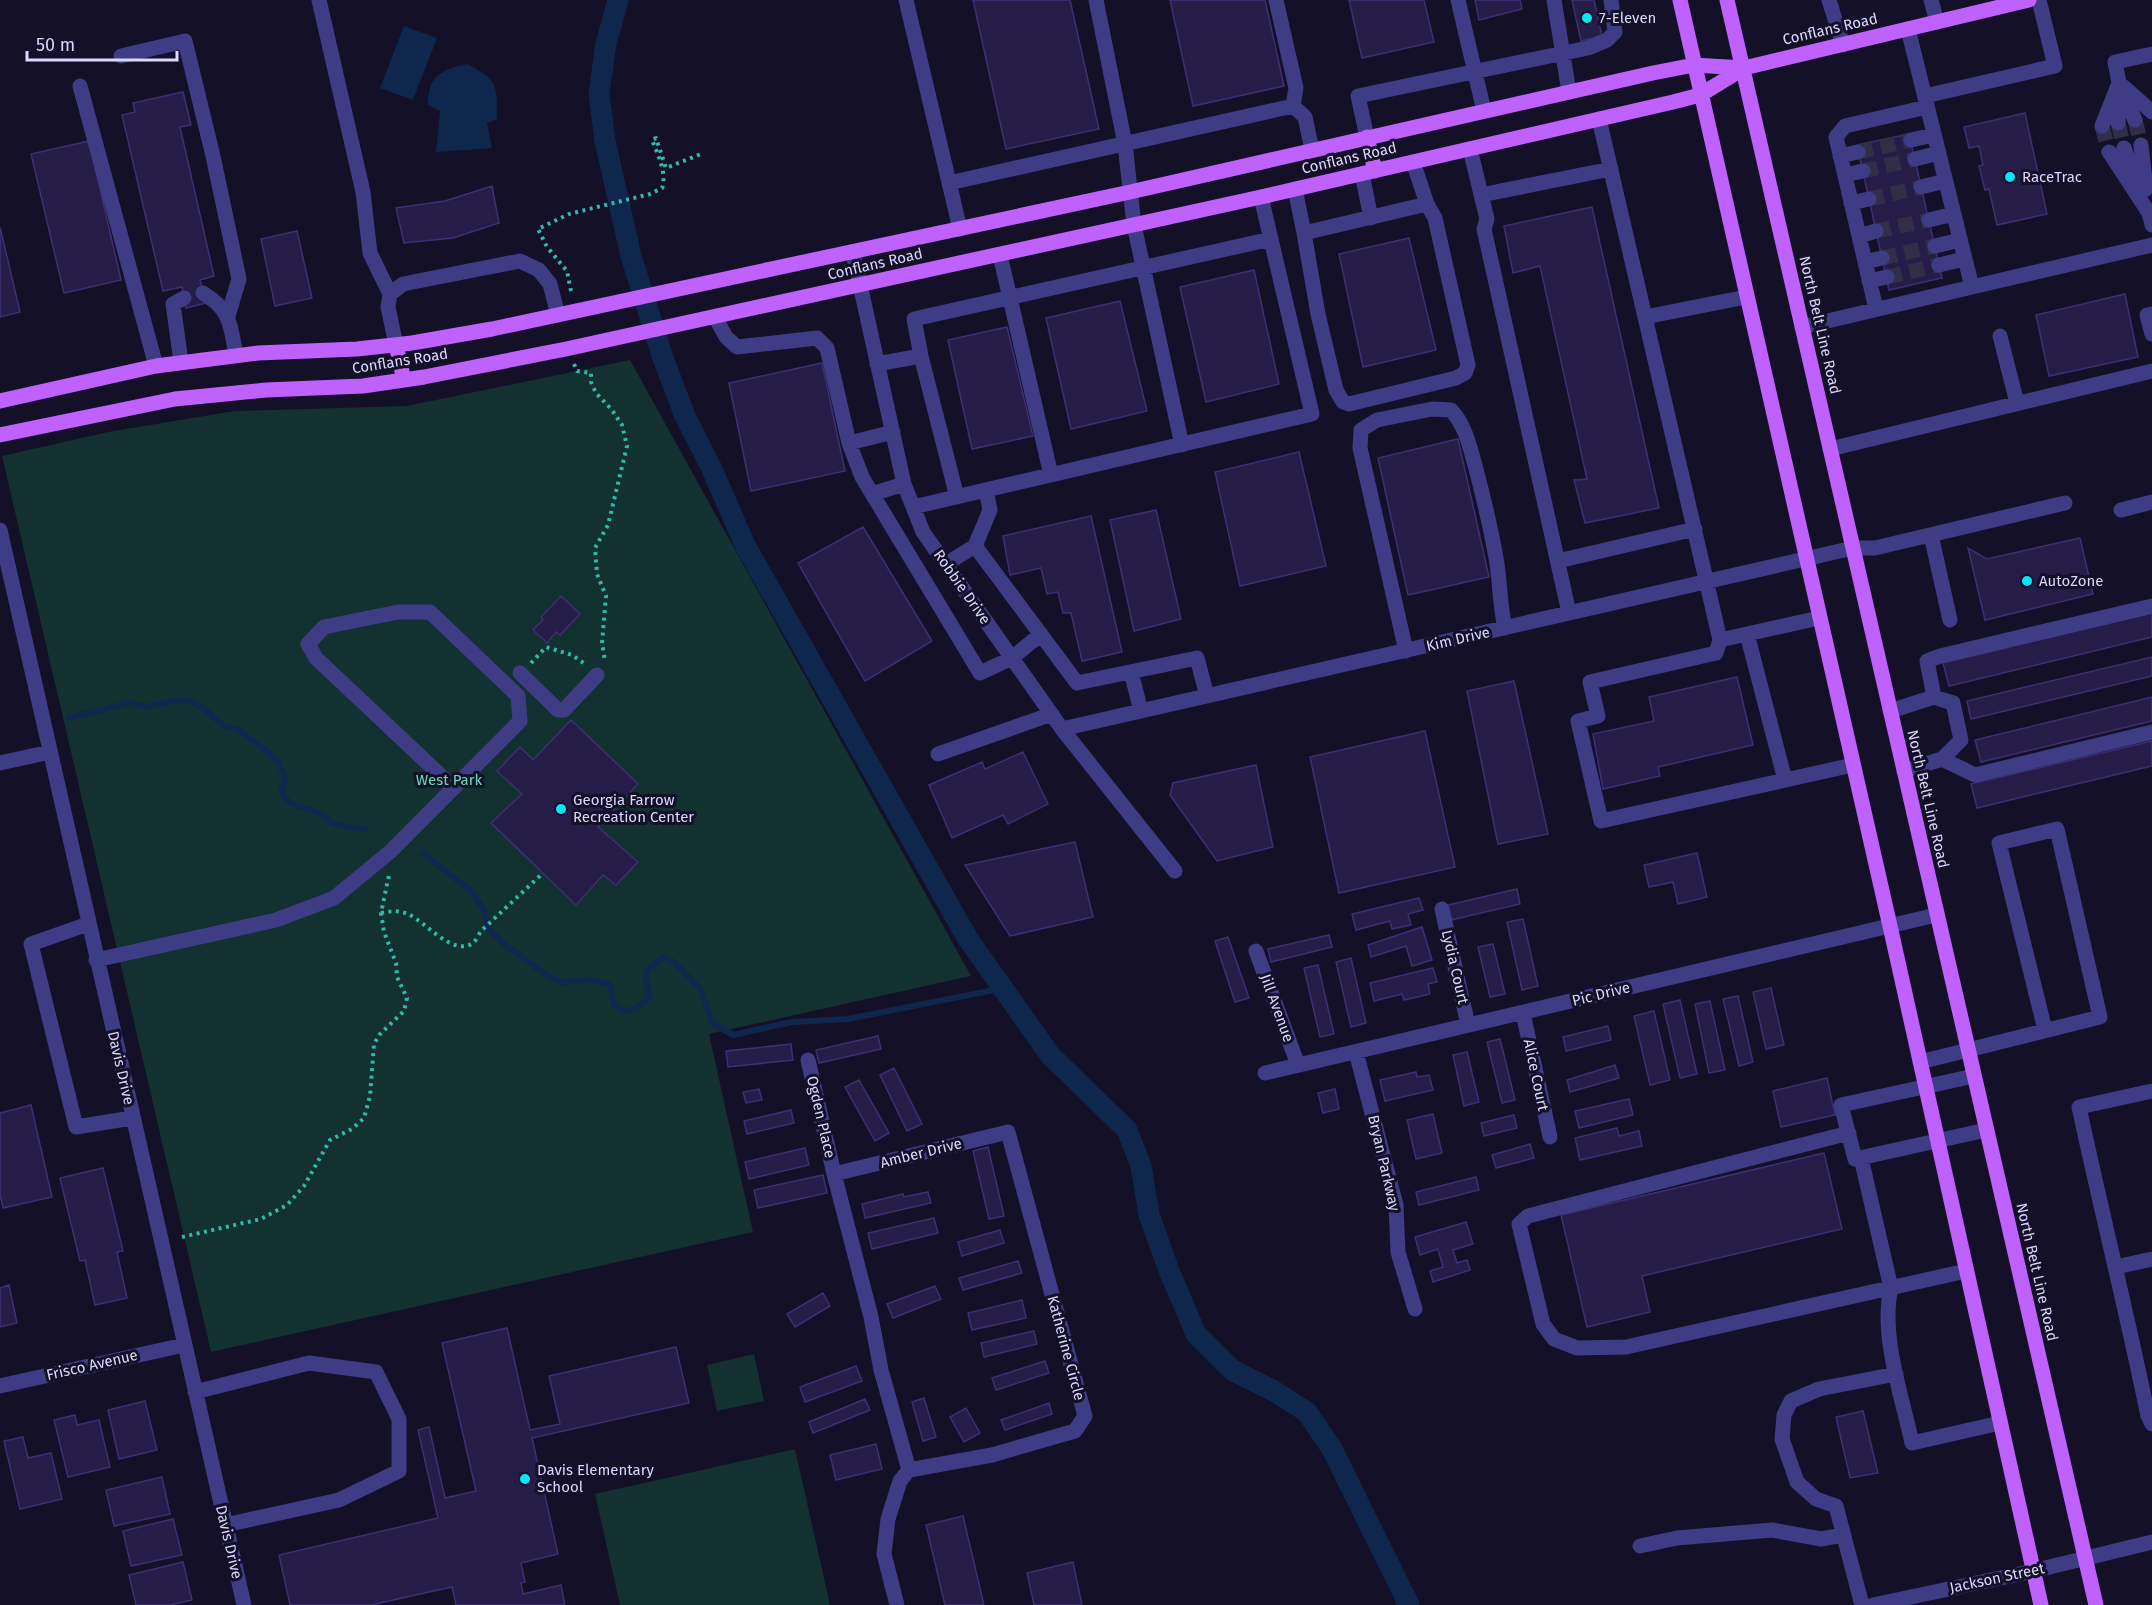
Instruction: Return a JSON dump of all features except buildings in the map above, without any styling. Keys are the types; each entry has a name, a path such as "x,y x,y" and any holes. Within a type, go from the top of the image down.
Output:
{"main road":[{"path":"1680,0 2041,1605"},
{"name":"North Belt Line Road","path":"1727,0 2096,1605"},
{"name":"Conflans Road","path":"0,401 182,362 236,355 357,350 492,329 853,253 1694,65 1744,68 2029,0"},
{"name":"Conflans Road","path":"0,435 175,399 266,390 363,386 595,343 1261,197 1700,95 1744,68"},
{"path":"1367,137 1369,172"},
{"path":"396,345 404,380"}],"street":[{"path":"319,0 363,192 370,253 390,294 388,307 396,345"},
{"path":"906,0 960,229"},
{"path":"1096,0 1125,144 1134,225 1182,444"},
{"path":"1276,0 1296,88 1293,106"},
{"path":"1458,0 1484,111"},
{"path":"1554,0 1569,92"},
{"path":"1367,137 1358,96 1588,48 1607,40 1615,32 1611,0"},
{"path":"1828,0 1843,45"},
{"path":"1931,0 1936,22"},
{"path":"1876,309 1836,137 1845,126 2055,66 2039,0"},
{"path":"1908,29 1972,287"},
{"path":"121,56 185,40 239,279 228,316"},
{"path":"2135,120 2119,82 2115,62 2152,54"},
{"path":"2119,82 2152,112"},
{"path":"2118,123 2119,82"},
{"path":"2102,126 2119,82"},
{"path":"80,86 156,366"},
{"path":"949,183 1293,106"},
{"path":"1293,106 1305,117 1312,150"},
{"path":"1599,119 1720,640 1716,654 1590,682 1598,716 1578,721 1601,821 1853,765"},
{"path":"1911,140 1934,135"},
{"path":"2141,145 2151,219"},
{"path":"1470,148 1487,219 1484,229 1569,613"},
{"path":"2124,148 2151,219"},
{"path":"1840,156 1858,152"},
{"path":"2109,152 2151,219"},
{"path":"1915,159 1939,153"},
{"path":"1294,189 1318,314 1336,390 1342,402 1349,404 1456,378 1465,373 1468,365 1435,218 1427,204 1413,162"},
{"path":"1481,195 1611,169"},
{"path":"1845,175 1863,171"},
{"path":"1369,172 1371,218"},
{"path":"1921,187 1945,181"},
{"path":"2151,219 2152,196"},
{"path":"914,507 1312,414 1261,197"},
{"path":"1851,203 1869,199"},
{"path":"1304,233 1427,204"},
{"path":"1929,220 1953,214"},
{"path":"1858,236 1876,231"},
{"path":"957,497 921,356 914,319 1271,238"},
{"path":"1935,246 1960,240"},
{"path":"1802,327 2152,245"},
{"name":"Robbie Drive","path":"853,253 904,484 923,532 1062,729 1175,871"},
{"path":"1000,255 1051,475"},
{"path":"1864,262 1882,258"},
{"path":"1939,265 1964,259"},
{"path":"390,294 403,284 520,261 539,270 550,284 558,315"},
{"path":"1869,281 1887,277"},
{"path":"204,293 217,302 228,316 236,355"},
{"path":"1645,317 1746,297"},
{"path":"182,362 172,304 184,298"},
{"path":"2152,314 2147,315 2152,334"},
{"path":"715,317 726,337 737,347 817,338 827,348 849,443 862,477 980,672 1012,658 1041,634"},
{"path":"2000,336 2017,403"},
{"path":"877,364 921,356"},
{"path":"1830,449 2152,371"},
{"path":"1406,651 1360,448 1361,430 1377,420 1432,410 1452,410 1459,418 1469,441 1484,500 1497,565 1500,607 1505,628"},
{"path":"849,443 893,432"},
{"path":"872,494 904,484"},
{"path":"946,564 975,546 990,510 986,490"},
{"path":"2121,510 2152,502"},
{"name":"Kim Drive","path":"1062,729 1853,548 1875,548 2065,503"},
{"path":"1558,561 1695,529"},
{"name":"Davis Drive","path":"0,530 244,1605"},
{"path":"1931,535 1950,620"},
{"path":"975,546 1077,683 1197,658 1207,696"},
{"path":"1934,697 1927,661 2152,606"},
{"path":"96,960 276,920 334,898 391,850 454,788 520,721 518,696 430,612 398,612 324,627 308,644 316,658 454,788"},
{"path":"1720,640 1819,618"},
{"path":"1747,634 1785,780"},
{"path":"1131,672 1141,711"},
{"path":"520,673 558,710 564,710 597,675"},
{"path":"1890,711 1934,697 1953,703 1960,740 1942,759 1904,771"},
{"path":"938,754 1052,714"},
{"path":"1942,759 1975,775 2152,732"},
{"path":"0,763 50,752"},
{"path":"1920,1062 2100,1017 2057,829 1999,843 2045,1030"},
{"name":"Lydia Court","path":"1442,909 1468,1025"},
{"name":"Pic Drive","path":"1265,1073 1936,915"},
{"path":"88,924 31,944 76,1127 132,1118"},
{"name":"Jill Avenue","path":"1256,951 1298,1065"},
{"name":"Alice Court","path":"1523,1013 1550,1137"},
{"name":"Bryan Parkway","path":"1356,1052 1396,1205 1398,1252 1415,1309"},
{"name":"Ogden Place","path":"808,1060 834,1174"},
{"path":"1974,1076 1841,1105 1855,1159 1986,1130"},
{"path":"2152,1091 2079,1107 2148,1416 2152,1424"},
{"name":"Amber Drive","path":"834,1174 1008,1132"},
{"name":"Katherine Circle","path":"909,1470 992,1455 1075,1431 1085,1416 1008,1132"},
{"path":"1849,1133 1528,1216 1519,1224 1543,1324 1554,1339 1577,1348 1626,1347 1966,1271"},
{"path":"1861,1158 1892,1288 1888,1304 1892,1352 1912,1443 2000,1423"},
{"path":"834,1174 871,1317 881,1370 909,1470 900,1481 888,1519 884,1554 897,1605"},
{"path":"2116,1267 2152,1259"},
{"name":"Frisco Avenue","path":"0,1386 184,1345"},
{"path":"195,1392 309,1363 342,1367 376,1372 399,1419 399,1471 339,1500 225,1525"},
{"path":"1862,1605 1836,1506 1816,1499 1797,1482 1782,1439 1784,1416 1791,1401 1819,1389 1896,1374"},
{"path":"1640,1546 1677,1538 1772,1530 1821,1539 1843,1535"},
{"name":"Jackson Street","path":"1873,1605 2033,1571 2152,1542"}],"path":[{"path":"572,294 567,271 547,247 538,229 554,220 577,212 650,194 662,188 661,162 652,140 656,138 666,168 701,154"},
{"path":"520,673 546,647 573,655 597,675 606,665 602,643 606,596 597,574 595,548 608,525 627,446 622,425 596,393 591,382 591,373 577,371 572,361"},
{"path":"182,1237 261,1219 287,1205 304,1186 330,1140 352,1129 364,1118 370,1096 374,1044 380,1034 404,1011 407,998 397,977 396,963 384,932 381,913 388,876 393,869"},
{"path":"381,913 396,910 409,915 449,943 460,947 473,943 481,931 543,873"}],"green space":[{"name":"West Park","path":"630,360 971,976 709,1034 753,1232 211,1352 2,456 108,432 235,411 407,406"},
{"path":"754,1354 764,1401 717,1411 707,1365"},
{"path":"795,1449 830,1605 620,1605 595,1494"}],"water":[{"path":"404,26 437,38 413,100 380,88"},
{"path":"467,64 485,74 496,91 497,119 487,123 492,148 436,152 440,111 428,105 430,87 443,72"}],"waterway":[{"path":"618,0 606,44 599,93 605,141 631,256 663,358 685,416 711,467 745,545 968,939 1050,1055 1127,1130 1141,1166 1149,1215 1196,1334 1232,1370 1274,1391 1307,1412 1332,1449 1409,1605"},
{"path":"69,718 130,703 148,707 185,700 202,707 224,726 238,730 266,750 278,762 286,778 281,792 289,802 318,813 333,823 366,829"},
{"path":"423,853 472,892 485,912 488,928 508,947 547,975 561,982 588,980 610,984 614,1004 623,1012 637,1008 650,997 646,983 647,972 652,964 665,957 674,962 701,990 713,1024 733,1035 792,1022 848,1019 1004,988"}],"tunnel":[{"path":"2135,120 2141,145"},
{"path":"2118,123 2124,148"},
{"path":"2102,126 2109,152"},
{"path":"1858,152 1911,140"},
{"path":"1863,171 1915,159"},
{"path":"1869,199 1921,187"},
{"path":"1876,231 1929,220"},
{"path":"1882,258 1935,246"},
{"path":"1887,277 1939,265"}],"place":[{"name":"7-Eleven","path":"1587,18"},
{"name":"RaceTrac","path":"2010,177"},
{"name":"AutoZone","path":"2027,581"},
{"name":"Georgia Farrow Recreation Center","path":"561,809"},
{"name":"Davis Elementary School","path":"525,1479"}]}
